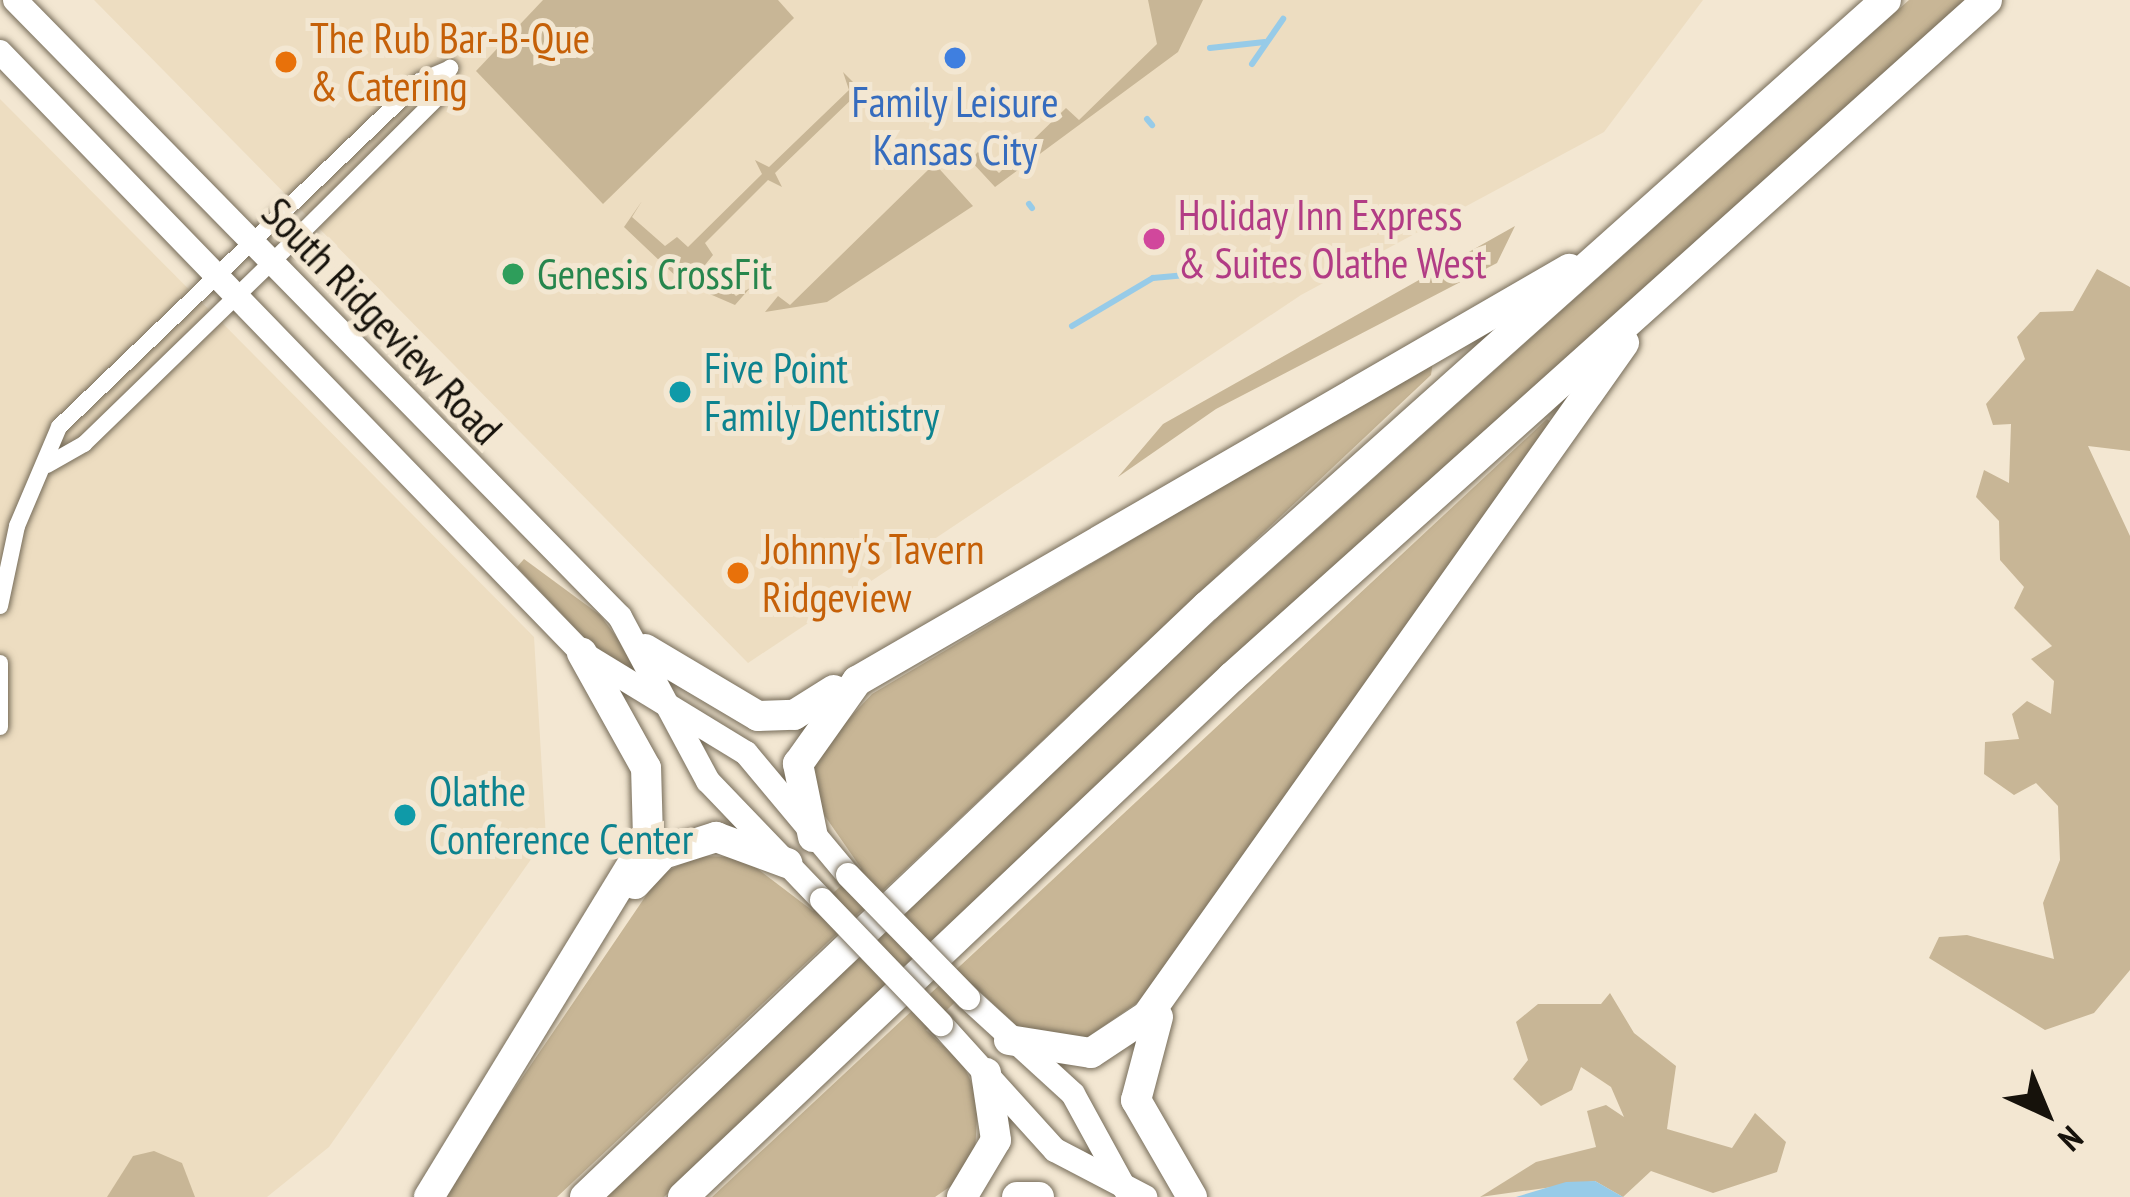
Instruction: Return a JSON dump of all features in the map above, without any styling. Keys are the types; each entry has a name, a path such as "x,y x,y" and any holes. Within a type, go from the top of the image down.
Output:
{"highway":[{"path":"585,1197 1016,783 1886,0"},
{"path":"683,1197 1232,677 1988,0"},
{"path":"645,649 758,716 794,715 1597,256"},
{"path":"1192,1197 1155,1149 1135,1078 1149,1034 1211,937 1671,282"},
{"path":"429,1197 604,925 647,838 652,795 638,744 582,653"},
{"path":"813,838 798,764 857,682"},
{"path":"604,925 663,854 689,842 742,840 787,863"},
{"path":"1009,1040 1064,1056 1112,1045 1211,937"},
{"path":"962,1197 996,1140 986,1073"},
{"path":"1017,1197 1039,1197"}],"main road":[{"name":"South Ridgeview Road","path":"15,0 645,649 708,781 1055,1150 1133,1194"},
{"name":"South Ridgeview Road","path":"0,52 582,653 746,753 848,875 1009,1040 1073,1094 1133,1194"}],"street":[{"path":"0,606 17,526 47,465 80,402 420,81 451,68 437,98 271,263 84,443 47,465"},
{"path":"0,663 0,727"}],"shaded area":[{"path":"94,0 1703,0 1604,132 1301,295 748,663"},
{"path":"543,0 778,0 794,18 603,204 476,71"},
{"path":"1148,0 1203,0 1178,52 995,187 970,160 978,152 999,173 1066,108 1079,120 1157,44"},
{"path":"1909,0 1966,0 1196,690 664,1197 606,1197 1128,698"},
{"path":"843,72 872,101 855,96 775,173 782,187 768,180 705,243 713,255 705,265 736,296 750,288 735,305 682,282 624,227 642,201 632,217 665,246 677,237 688,247 762,174 755,160 769,167 849,90"},
{"path":"0,99 534,637 546,838 329,1147 267,1197 0,1197"},
{"path":"924,152 973,206 827,302 765,312 778,296 790,305 928,170"},
{"path":"1515,226 1497,263 1216,409 1118,477 1163,424"},
{"path":"2097,269 2130,287 2130,451 2088,446 2130,536 2130,970 2094,1013 2045,1030 1929,958 1939,937 1967,935 2054,959 2043,903 2060,860 2058,806 2036,783 2014,795 1984,774 1985,742 2019,739 2012,714 2027,701 2051,714 2054,681 2031,659 2052,646 2014,608 2024,587 2000,560 1999,521 1976,497 1984,470 2009,483 2011,424 1993,425 1986,404 2025,359 2017,337 2040,312 2073,311"},
{"path":"1433,361 1431,375 557,1197 441,1197 660,875 697,856 742,857 813,911 861,868 811,796 815,755 872,694"},
{"path":"1547,419 1554,425 1148,995 1085,1039 1018,1027 973,985 926,1030 963,1064 978,1097 975,1153 951,1186 935,1197 712,1197"},
{"path":"524,559 600,615 641,670 632,676 596,650 517,567"},
{"path":"1610,993 1634,1033 1676,1066 1667,1129 1732,1148 1755,1113 1786,1142 1777,1172 1713,1193 1651,1171 1623,1197 1595,1181 1480,1197 1536,1162 1596,1147 1587,1111 1606,1105 1624,1117 1611,1087 1581,1067 1572,1090 1541,1106 1513,1079 1528,1060 1516,1022 1538,1004 1601,1004"},
{"path":"154,1151 182,1163 195,1197 107,1197 133,1156"}],"water":[{"path":"1595,1181 1623,1197 1516,1197 1566,1182"}],"waterway":[{"path":"1252,64 1283,19"},
{"path":"1210,48 1265,42"},
{"path":"1147,119 1152,125"},
{"path":"1029,204 1032,208"},
{"path":"1072,326 1153,278 1178,276"}],"place":[{"name":"Family Leisure Kansas City","path":"955,58"},
{"name":"The Rub Bar-B-Que & Catering","path":"286,62"},
{"name":"Holiday Inn Express & Suites Olathe West","path":"1154,239"},
{"name":"Genesis CrossFit","path":"513,274"},
{"name":"Five Point Family Dentistry","path":"680,392"},
{"name":"Johnny's Tavern Ridgeview","path":"738,573"},
{"name":"Olathe Conference Center","path":"405,815"}]}
